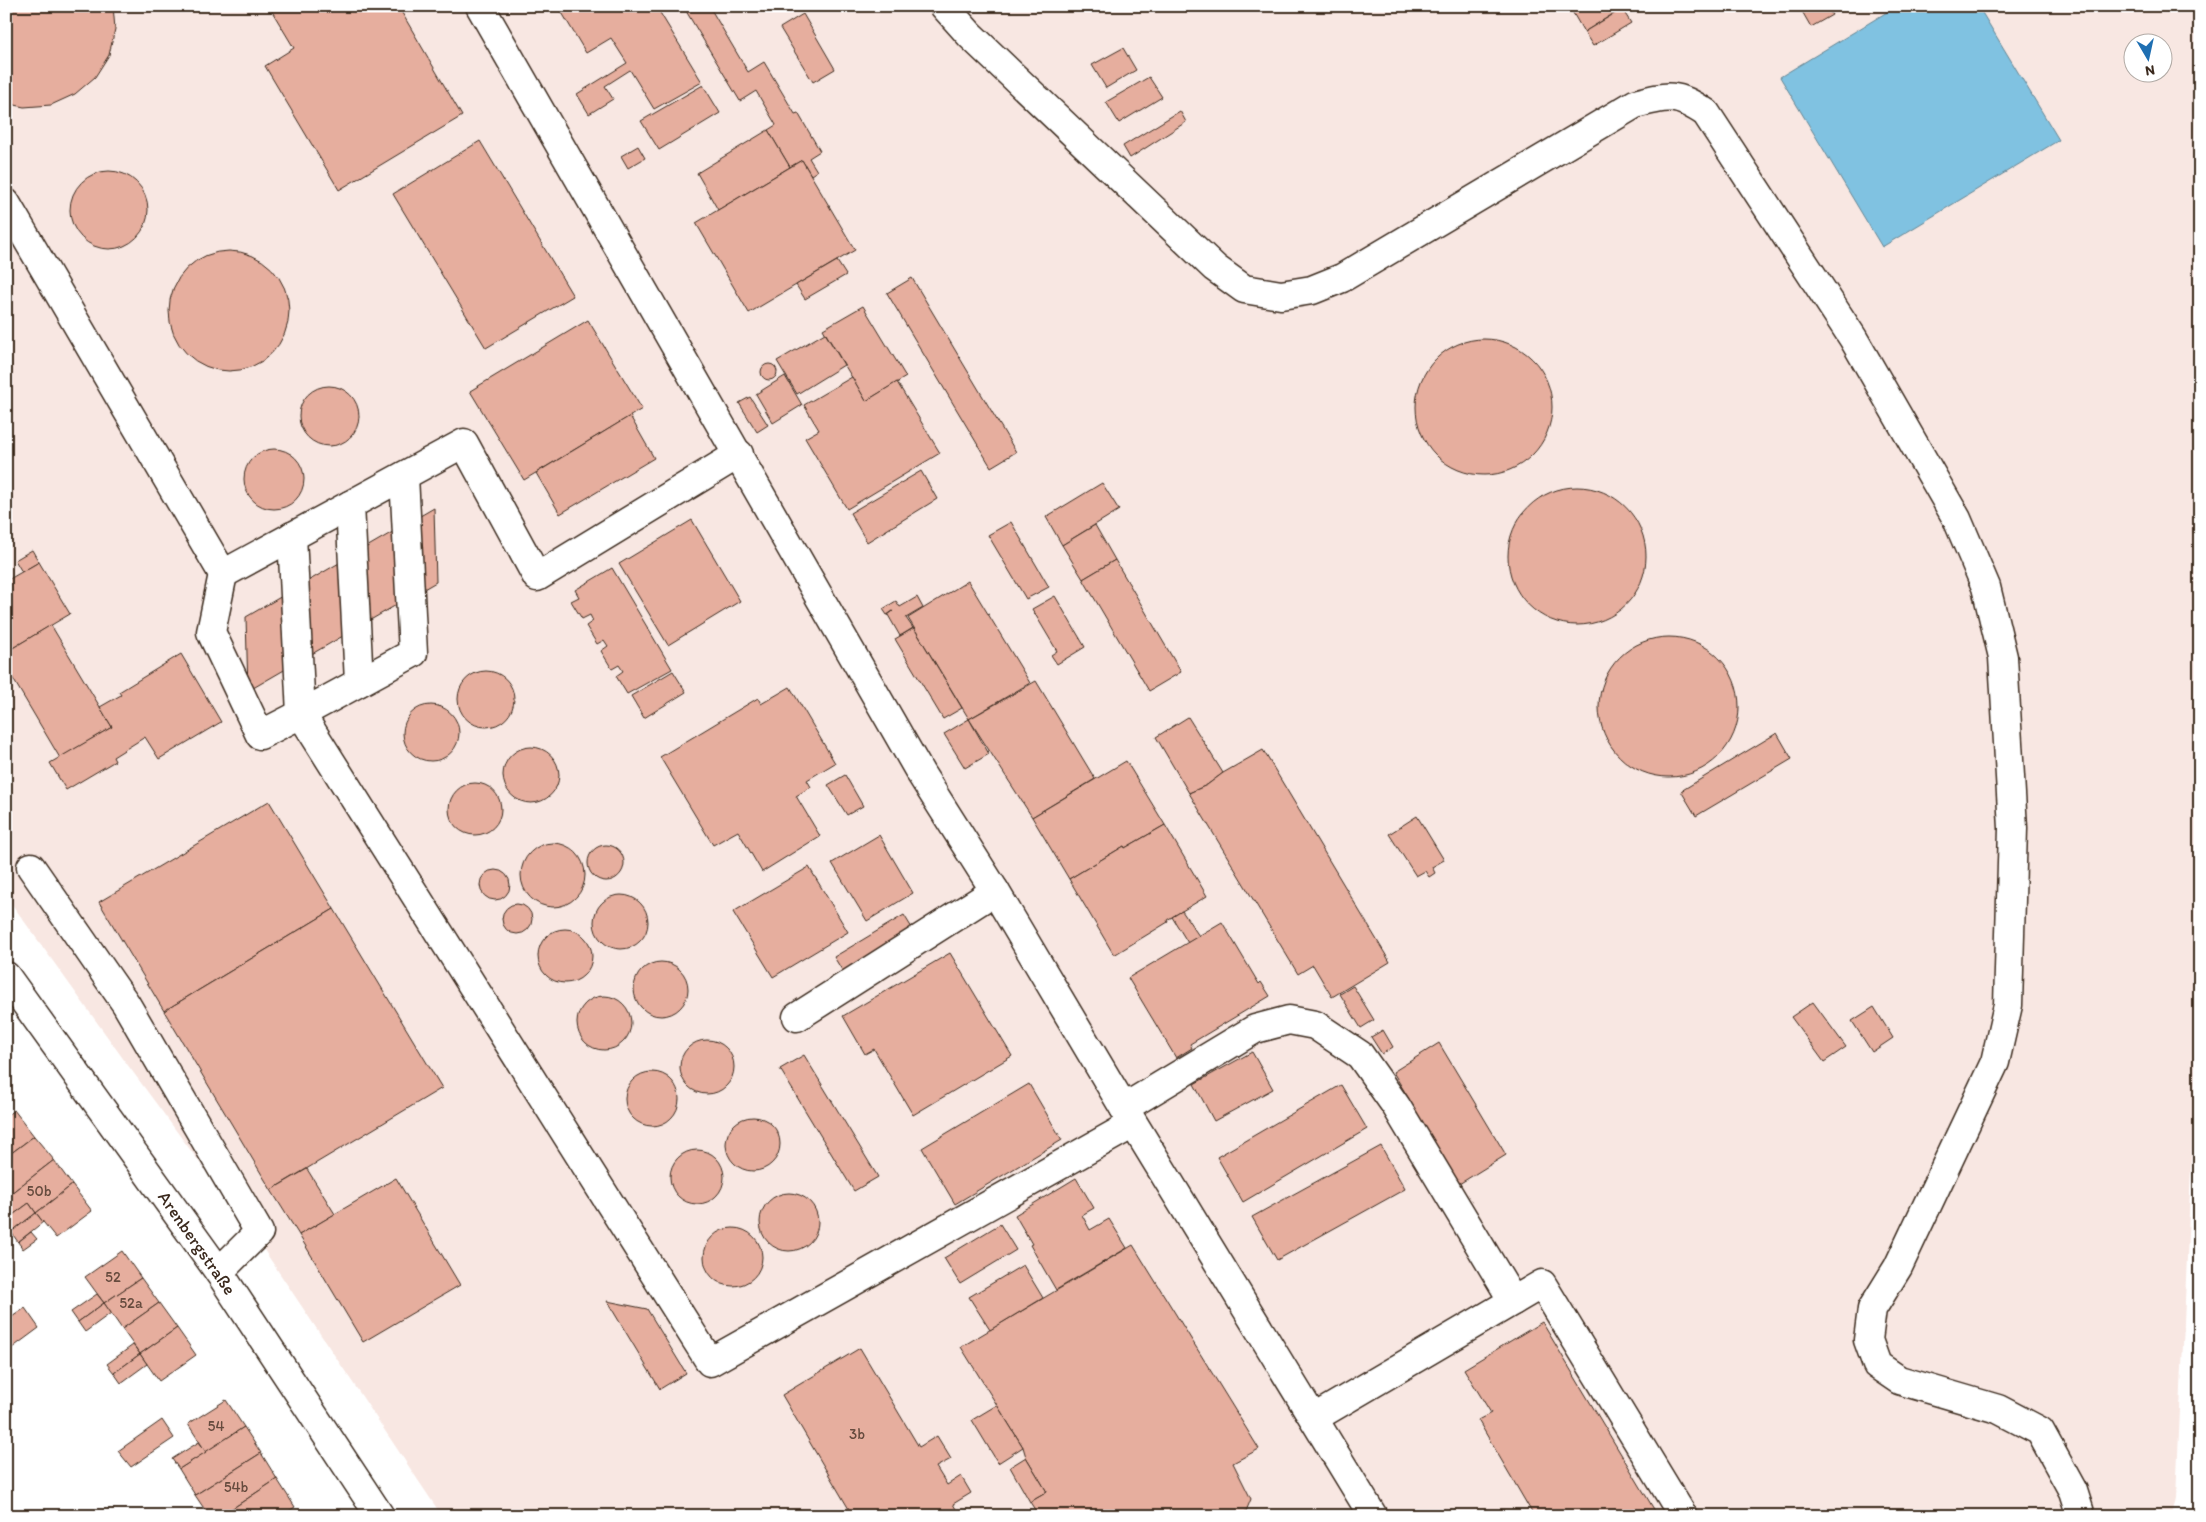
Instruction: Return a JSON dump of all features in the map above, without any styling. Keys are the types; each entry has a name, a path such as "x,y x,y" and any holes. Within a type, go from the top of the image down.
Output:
{"street":[{"path":"480,6 922,774 995,891 1128,1116 1373,1516"},
{"path":"944,6 970,35 1215,268 1244,289 1281,295 1312,290 1342,278 1635,104 1663,97 1686,100 1706,113 1852,338 1957,519 1986,587 2003,657 2013,828 2008,1005 1996,1062 1898,1267 1872,1309 1868,1340 1877,1365 1899,1380 1998,1409 2040,1431 2073,1491 2081,1516"},
{"path":"6,203 223,574 211,632 260,735 412,653 404,476"},
{"path":"223,574 464,443 537,577 739,454"},
{"path":"350,505 359,682"},
{"path":"292,536 301,714 710,1362 1128,1116 1255,1029 1290,1020 1316,1025 1360,1055 1396,1106 1513,1300"},
{"path":"31,867 126,1004 259,1232 219,1272"},
{"path":"797,1017 995,891"},
{"name":"Arenbergstraße","path":"6,976 219,1272 380,1516"},
{"path":"1314,1418 1542,1284 1683,1516"}],"shaded area":[{"path":"6,6 2200,6 2200,972 2176,1498 2172,1516 442,1516 262,1247 6,896"}],"water":[{"path":"1897,6 1978,6 2059,140 1882,247 1780,77"}],"building":[{"path":"6,6 113,6 115,29 109,55 95,77 75,94 51,105 24,107 6,103"},
{"path":"272,6 398,6 462,116 339,190 265,66 294,48 270,8"},
{"path":"558,6 656,6 702,82 654,109 630,70 605,86 613,99 589,114 577,94 627,63 611,38 586,53"},
{"path":"683,6 709,6 748,72 764,62 795,114 798,113 820,151 809,158 817,171 811,175 802,160 790,167 768,130 776,125 756,91 740,101"},
{"path":"1569,6 1626,6 1584,32"},
{"path":"1799,6 1827,6 1832,15 1811,27"},
{"path":"1622,9 1631,23 1593,46 1584,32"},
{"path":"803,14 835,69 813,82 780,28"},
{"path":"1123,48 1136,70 1106,88 1092,65"},
{"path":"1149,77 1162,97 1119,123 1106,102"},
{"path":"703,85 720,113 659,150 641,121"},
{"path":"1180,111 1186,122 1130,158 1123,146"},
{"path":"768,130 790,167 718,210 697,173"},
{"path":"480,141 573,296 486,348 393,194"},
{"path":"638,146 645,158 628,168 621,156"},
{"path":"802,160 855,250 749,313 696,223"},
{"path":"109,171 124,174 137,182 145,195 148,210 145,225 137,238 124,246 109,249 94,246 81,238 73,225 70,210 73,195 81,182 94,174"},
{"path":"229,251 252,256 262,261 271,269 279,278 284,288 289,311 284,334 279,344 271,353 262,361 252,366 229,371 206,366 196,361 187,353 179,344 174,334 169,311 174,288 179,278 187,269 196,261 206,256"},
{"path":"837,261 846,275 805,299 796,285"},
{"path":"912,278 1016,452 991,467 887,293"},
{"path":"863,306 906,377 866,401 823,329"},
{"path":"588,320 642,409 524,480 470,391"},
{"path":"825,333 844,365 797,394 777,361"},
{"path":"1484,339 1510,344 1522,350 1532,359 1541,369 1547,381 1552,407 1547,433 1541,445 1532,455 1522,464 1510,470 1484,475 1458,470 1446,464 1436,455 1427,445 1421,433 1416,407 1421,381 1427,369 1436,359 1446,350 1458,344"},
{"path":"769,364 777,372 769,380 761,372"},
{"path":"785,376 802,405 773,423 756,394"},
{"path":"852,377 866,401 897,382 940,453 847,509 805,438 819,430 804,405"},
{"path":"329,386 345,391 350,395 354,400 359,416 354,432 350,437 345,441 329,446 313,441 308,437 304,432 299,416 304,400 308,395 313,391"},
{"path":"750,397 768,425 757,432 739,403"},
{"path":"630,416 654,458 560,514 536,473"},
{"path":"274,449 290,454 295,458 299,463 304,479 299,495 295,500 290,504 274,509 258,504 253,500 249,495 244,479 249,463 253,458 258,454"},
{"path":"921,471 937,499 867,542 850,513"},
{"path":"1102,483 1119,510 1062,545 1046,517"},
{"path":"1577,487 1591,488 1604,492 1616,498 1626,507 1635,517 1641,529 1645,542 1645,570 1641,583 1635,595 1626,605 1616,614 1604,620 1591,624 1577,625 1563,624 1550,620 1538,614 1528,605 1519,595 1513,583 1509,570 1508,556 1509,542 1513,529 1519,517 1528,507 1538,498 1550,492 1563,488"},
{"path":"434,508 436,582 248,691 246,617"},
{"path":"692,520 740,601 668,645 619,564"},
{"path":"1011,522 1049,587 1026,599 988,535"},
{"path":"1095,525 1115,560 1083,579 1062,545"},
{"path":"32,550 39,562 22,572 15,560"},
{"path":"1115,560 1181,672 1149,691 1083,579"},
{"path":"39,562 70,614 6,652 6,581"},
{"path":"612,568 672,669 627,694 616,676 623,671 619,665 612,669 601,651 608,646 604,640 597,644 586,626 593,621 590,615 582,619 571,601 579,597 575,590"},
{"path":"968,581 1030,683 969,719 908,618"},
{"path":"1055,596 1085,647 1057,664 1051,655 1057,651 1032,609"},
{"path":"917,597 923,608 906,618 913,628 900,636 888,615 893,611 887,615 883,609 896,601 900,607"},
{"path":"51,625 112,727 60,758 6,667 6,652"},
{"path":"914,628 962,708 943,719 895,639"},
{"path":"1669,637 1696,643 1708,649 1718,658 1727,668 1733,680 1739,707 1733,734 1727,746 1718,756 1708,765 1696,771 1669,777 1642,771 1630,765 1620,756 1611,746 1605,734 1599,707 1605,680 1611,668 1620,658 1630,649 1642,643"},
{"path":"181,654 221,722 159,759 145,737 113,757 115,761 66,790 50,763 112,727 100,707 121,695 119,692"},
{"path":"486,671 497,673 506,679 512,688 514,699 512,710 506,719 497,725 486,727 475,725 466,719 460,710 458,699 460,688 466,679 475,673"},
{"path":"673,671 686,692 644,718 631,696"},
{"path":"1036,681 1095,779 1032,817 969,719"},
{"path":"790,687 835,763 807,780 811,787 796,796 820,836 762,872 738,831 713,845 660,757 758,698 761,704"},
{"path":"431,705 442,707 451,713 457,722 459,733 457,744 451,753 442,759 431,761 420,759 411,753 405,744 403,733 405,722 411,713 420,707"},
{"path":"1188,717 1223,773 1207,785 1189,793 1156,737"},
{"path":"969,719 989,754 965,768 944,734"},
{"path":"1777,733 1792,759 1696,816 1681,791"},
{"path":"531,747 542,749 551,755 557,764 559,775 557,786 551,795 542,801 531,803 520,801 511,795 505,786 503,775 505,764 511,755 520,749"},
{"path":"1263,750 1390,962 1332,997 1313,965 1298,974 1189,793 1207,785 1223,773"},
{"path":"1126,761 1165,825 1125,848 1124,846 1069,879 1032,817"},
{"path":"845,775 863,806 847,815 828,785"},
{"path":"470,783 480,783 494,790 501,804 501,814 494,828 480,835 470,835 460,831 453,824 449,814 449,804 453,794 460,787"},
{"path":"269,801 334,909 164,1011 99,902"},
{"path":"1417,816 1444,860 1432,867 1435,873 1429,877 1425,871 1416,876 1389,834"},
{"path":"1165,825 1207,896 1114,955 1069,879 1124,846 1125,848"},
{"path":"879,835 913,893 867,921 832,863"},
{"path":"553,843 571,849 579,857 585,875 579,893 571,901 553,907 535,901 527,893 521,875 527,857 535,849"},
{"path":"606,845 618,851 624,863 618,875 606,881 594,875 588,863 594,851"},
{"path":"809,867 848,932 773,977 733,912"},
{"path":"495,870 506,874 510,885 506,896 495,900 484,896 480,885 484,874"},
{"path":"621,895 631,897 640,903 646,912 648,922 646,932 640,941 631,947 621,949 611,947 602,941 596,932 594,922 596,912 602,903 611,897"},
{"path":"517,904 528,908 532,919 528,930 517,934 506,930 502,919 506,908"},
{"path":"334,909 442,1088 271,1190 164,1011"},
{"path":"1182,911 1199,936 1188,943 1172,917"},
{"path":"904,915 915,933 845,975 834,957"},
{"path":"1222,922 1259,984 1261,982 1270,996 1190,1044 1192,1048 1176,1058 1128,978"},
{"path":"565,929 575,931 584,937 590,946 592,956 590,966 584,975 575,981 565,983 555,981 546,975 540,966 538,956 540,946 546,937 555,931"},
{"path":"950,953 1012,1056 913,1115 874,1049 865,1054 843,1016"},
{"path":"661,962 671,964 680,970 686,979 688,989 686,999 680,1008 671,1014 661,1016 651,1014 642,1008 636,999 634,989 636,979 642,970 651,964"},
{"path":"1353,986 1374,1020 1361,1028 1340,994"},
{"path":"604,996 614,998 623,1004 629,1013 631,1023 629,1033 623,1042 614,1048 604,1050 594,1048 585,1042 579,1033 577,1023 579,1013 585,1004 594,998"},
{"path":"1813,1002 1846,1047 1824,1062 1791,1017"},
{"path":"1874,1007 1893,1038 1872,1052 1852,1021"},
{"path":"1383,1030 1393,1047 1382,1054 1371,1037"},
{"path":"707,1040 717,1042 726,1048 732,1057 734,1067 732,1077 726,1086 717,1092 707,1094 697,1092 688,1086 682,1077 680,1067 682,1057 688,1048 697,1042"},
{"path":"1439,1043 1506,1155 1459,1184 1393,1072"},
{"path":"1252,1052 1273,1089 1214,1121 1194,1084"},
{"path":"804,1055 878,1177 854,1191 780,1069"},
{"path":"652,1072 662,1074 671,1080 677,1089 679,1099 677,1109 671,1118 662,1124 652,1126 642,1124 633,1118 627,1109 625,1099 627,1089 633,1080 642,1074"},
{"path":"1029,1084 1062,1140 955,1204 922,1148"},
{"path":"1341,1085 1367,1129 1243,1202 1217,1157"},
{"path":"14,1110 34,1136 6,1157 6,1116"},
{"path":"753,1117 763,1119 772,1125 778,1134 780,1144 778,1154 772,1163 763,1169 753,1171 743,1169 734,1163 728,1154 726,1144 728,1134 734,1125 743,1119"},
{"path":"34,1136 54,1160 6,1197 6,1157"},
{"path":"1381,1146 1405,1189 1277,1260 1252,1217"},
{"path":"697,1150 707,1152 716,1158 722,1167 724,1177 722,1187 716,1196 707,1202 697,1204 687,1202 678,1196 672,1187 670,1177 672,1167 678,1158 687,1152"},
{"path":"54,1160 72,1185 36,1213 29,1203 6,1220 6,1197"},
{"path":"307,1169 335,1214 299,1235 271,1190"},
{"path":"396,1178 460,1285 363,1342 299,1235"},
{"path":"1076,1178 1094,1208 1082,1215 1090,1230 1109,1219 1127,1248 1056,1290 1015,1215"},
{"path":"72,1185 92,1211 56,1238 36,1213"},
{"path":"789,1193 805,1198 813,1206 818,1222 813,1238 805,1246 789,1251 773,1246 765,1238 760,1222 765,1206 773,1198"},
{"path":"29,1203 36,1213 11,1232 6,1226 6,1220"},
{"path":"36,1213 43,1222 18,1242 11,1232"},
{"path":"1000,1224 1016,1250 960,1284 944,1258"},
{"path":"733,1228 749,1233 757,1241 762,1257 757,1273 749,1281 733,1286 717,1281 709,1273 704,1257 709,1241 717,1233"},
{"path":"31,1232 37,1239 23,1249 18,1242"},
{"path":"1133,1245 1259,1449 1233,1463 1251,1499 1244,1516 1039,1516 1030,1502 1047,1492 1026,1457 1023,1447 961,1347"},
{"path":"122,1251 141,1278 104,1303 85,1277"},
{"path":"1023,1265 1043,1298 990,1330 969,1297"},
{"path":"141,1278 159,1303 122,1329 104,1303"},
{"path":"97,1294 104,1303 78,1322 71,1312"},
{"path":"607,1301 647,1309 686,1373 660,1389"},
{"path":"104,1303 111,1313 85,1332 78,1322"},
{"path":"159,1303 177,1328 140,1354 122,1329"},
{"path":"25,1308 39,1328 12,1348 6,1339 6,1321"},
{"path":"1542,1322 1658,1516 1534,1516 1478,1420 1491,1413 1464,1369"},
{"path":"177,1328 196,1355 159,1381 140,1354"},
{"path":"133,1345 140,1354 114,1373 107,1364"},
{"path":"860,1348 919,1447 937,1436 951,1459 936,1467 947,1485 961,1476 971,1493 953,1504 960,1516 853,1516 782,1395"},
{"path":"140,1354 147,1364 121,1383 114,1373"},
{"path":"226,1400 244,1427 206,1452 188,1424"},
{"path":"997,1405 1023,1447 998,1463 972,1420"},
{"path":"162,1420 174,1438 131,1467 118,1451"},
{"path":"244,1427 261,1453 195,1495 179,1469"},
{"path":"199,1442 206,1452 179,1469 172,1459"},
{"path":"261,1453 277,1479 221,1516 209,1516 195,1495"},
{"path":"1026,1457 1047,1492 1030,1502 1010,1467"},
{"path":"277,1479 295,1507 282,1516 221,1516"}]}
